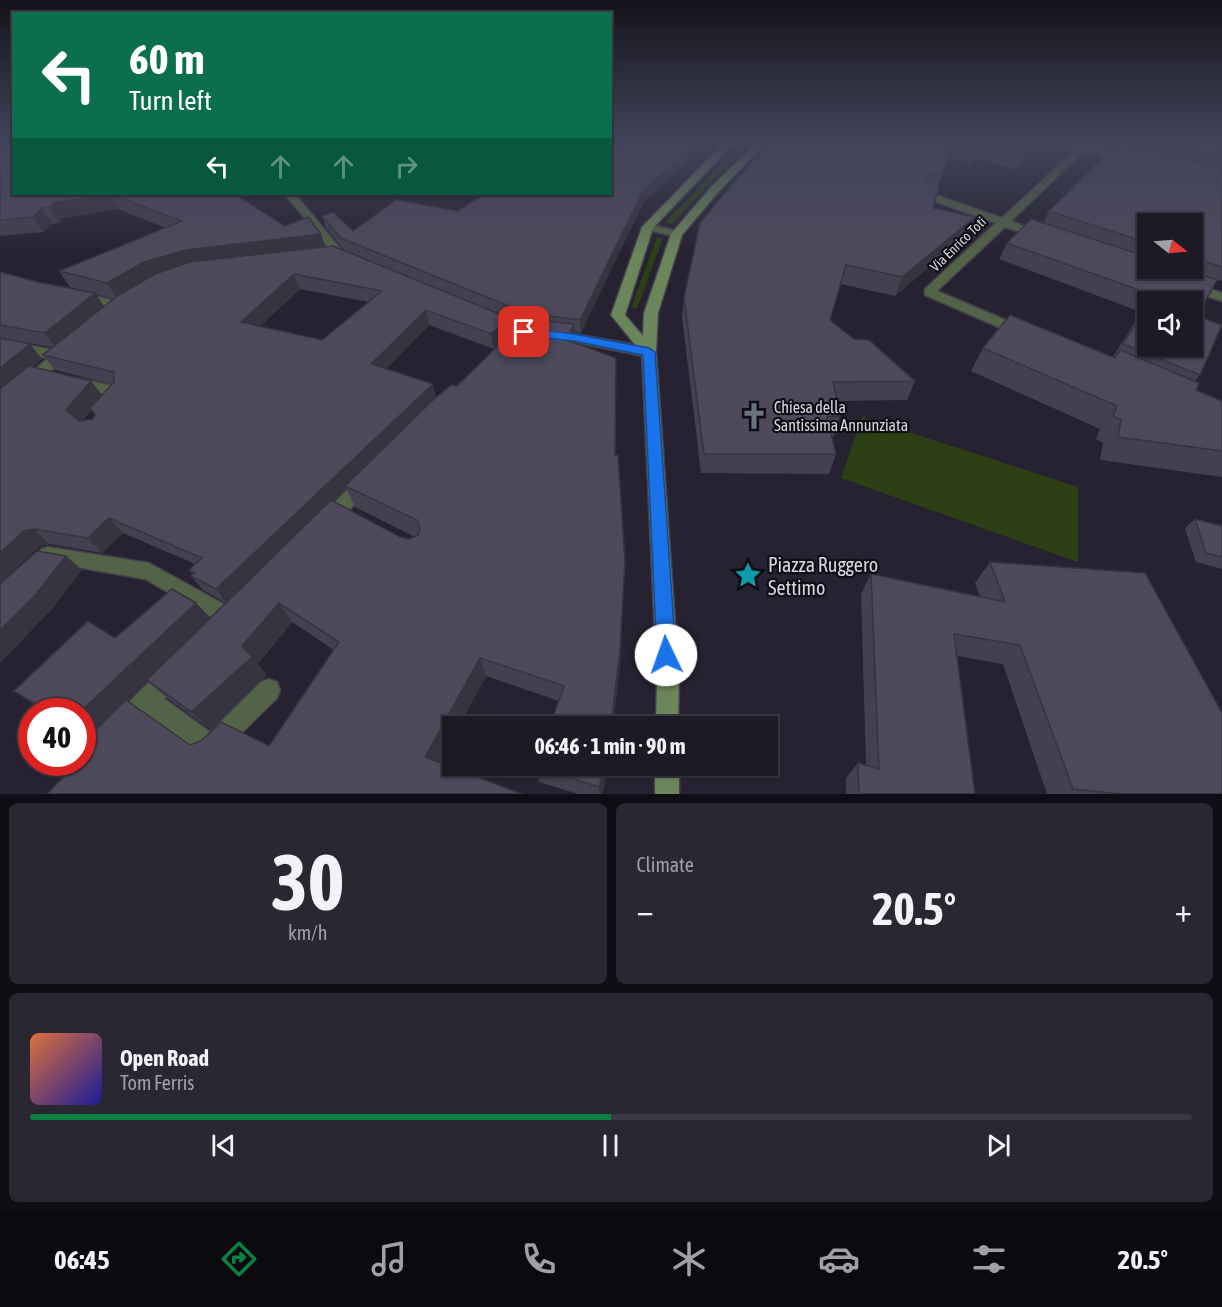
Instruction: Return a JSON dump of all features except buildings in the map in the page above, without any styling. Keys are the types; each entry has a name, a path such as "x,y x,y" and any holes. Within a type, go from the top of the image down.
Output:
{"street":[{"path":"649,352 618,315 648,226 692,181"},
{"path":"668,716 668,678 649,352 651,313 677,234 723,181"},
{"name":"Via Enrico Toti","path":"1038,338 929,292 1046,181"},
{"path":"291,195 339,254 361,263"},
{"path":"926,195 1056,241"},
{"path":"648,226 677,234"},
{"path":"321,257 339,254"},
{"path":"1178,282 1222,297"},
{"path":"65,292 125,304 103,321"},
{"path":"481,314 524,332 574,338 649,352"},
{"path":"507,347 524,332"},
{"path":"1,403 77,342"},
{"path":"1,344 60,357"},
{"path":"39,374 118,392 103,409"},
{"path":"313,534 373,476"},
{"path":"339,509 358,519"},
{"path":"33,569 49,554 149,572 229,618"},
{"path":"212,635 246,601"},
{"path":"116,732 188,659"},
{"path":"147,700 211,747 269,690"},
{"path":"667,776 667,794"}],"green space":[{"path":"705,181 713,181 672,224 665,222"},
{"path":"657,237 663,238 637,309 631,308"},
{"path":"862,417 1078,487 1078,562 841,478"}],"place":[{"name":"Chiesa della Santissima Annunziata","path":"754,416"},
{"name":"Piazza Ruggero Settimo","path":"748,575"}],"route":[{"path":"524,332 574,338 649,352 666,655"}]}
